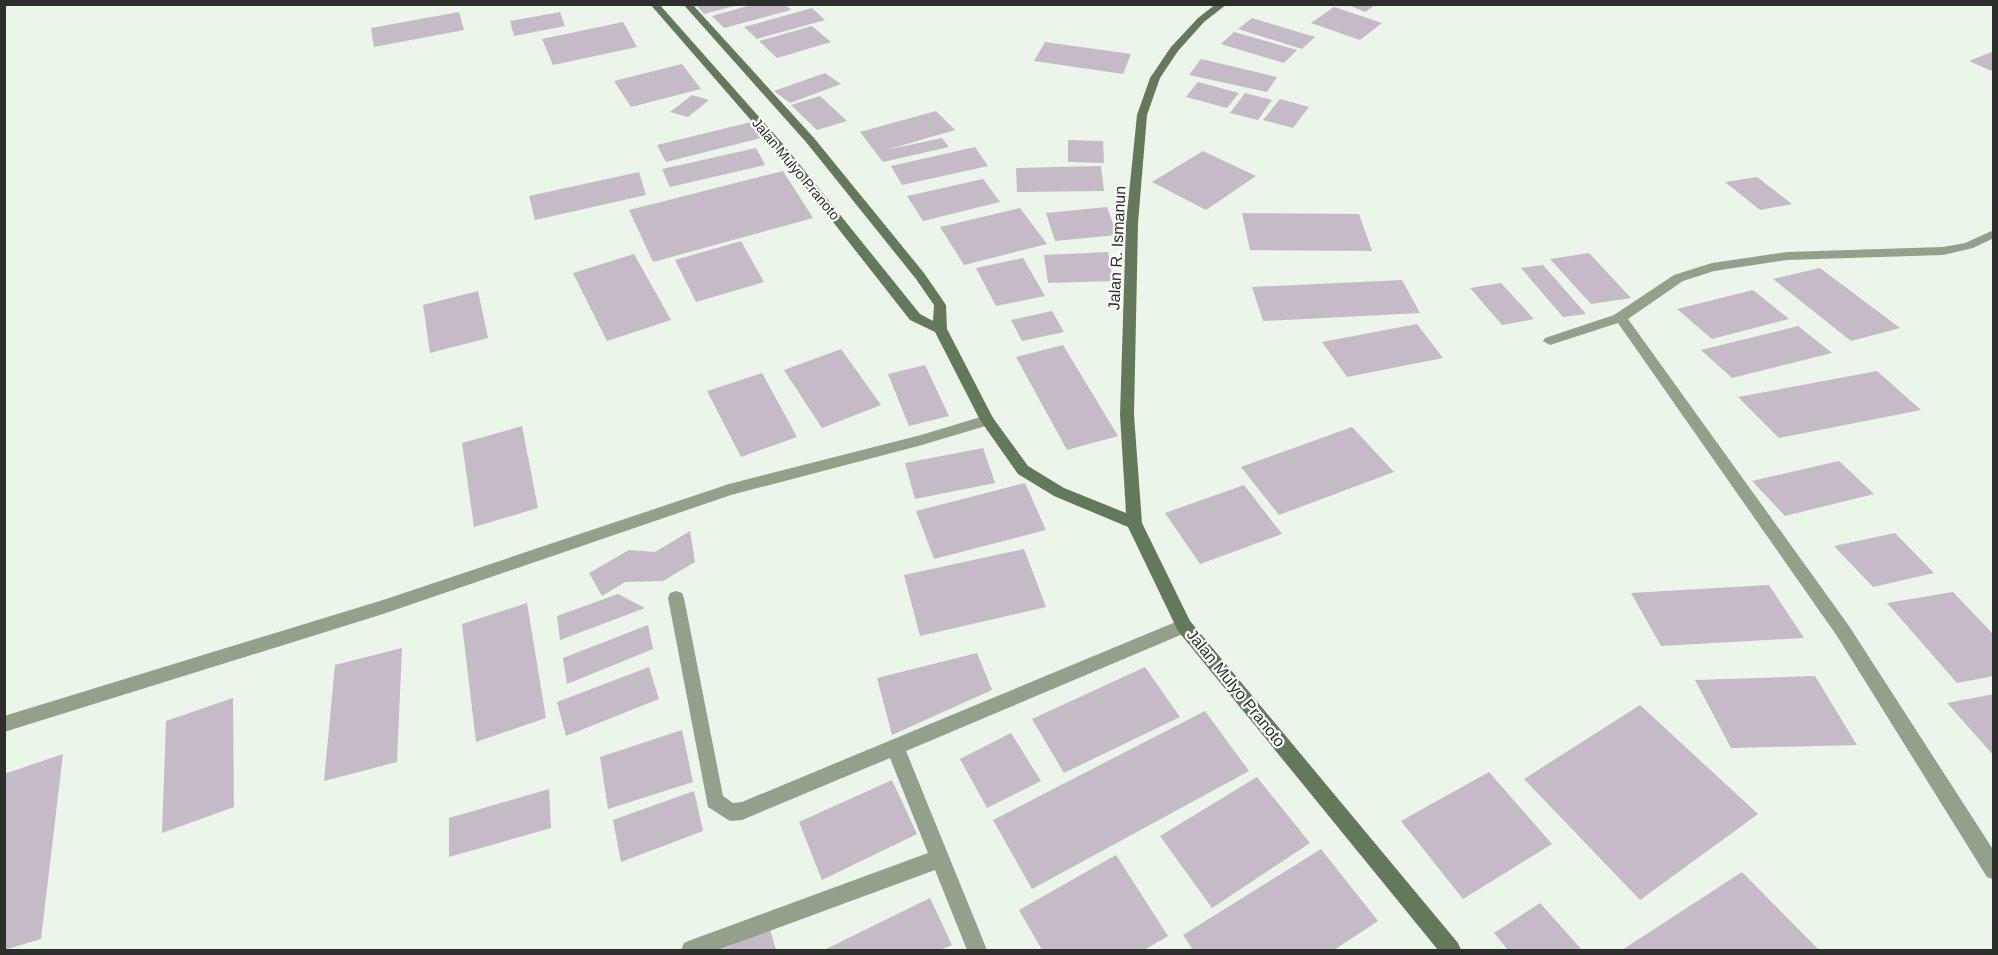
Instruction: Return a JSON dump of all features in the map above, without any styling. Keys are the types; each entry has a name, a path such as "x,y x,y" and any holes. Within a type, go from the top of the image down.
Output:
{"street":[{"name":"Jalan Mulyo Pranoto","path":"654,4 779,146 915,317 939,329"},
{"name":"Jalan Mulyo Pranoto","path":"687,4 810,140 866,206 940,305 939,329 987,420 1023,470 1068,496 1134,523 1184,626 1451,951"},
{"name":"Jalan R. Ismanun","path":"1134,523 1127,415 1132,223 1142,115 1155,78 1174,49 1201,20 1223,4"},
{"path":"1550,341 1621,318 1660,287 1686,275 1718,266 1792,255 1933,252 1960,249 1981,242 1994,233"},
{"path":"1621,318 1843,631 1994,870"},
{"path":"4,724 383,607 729,490 922,440 987,420"},
{"path":"676,598 715,801 730,812 742,811 1184,626"},
{"path":"895,747 977,951"},
{"path":"690,951 939,858"}],"building":[{"path":"695,4 737,4 738,5 704,14"},
{"path":"755,4 785,4 791,10 724,28 712,16"},
{"path":"1346,4 1377,4 1365,12"},
{"path":"1334,7 1382,23 1360,40 1311,23"},
{"path":"812,8 825,20 757,39 744,27"},
{"path":"459,12 464,30 374,47 371,28"},
{"path":"560,12 565,26 514,36 510,21"},
{"path":"1252,18 1315,37 1302,49 1238,29"},
{"path":"623,22 637,47 553,65 542,39"},
{"path":"812,26 831,42 777,58 759,41"},
{"path":"1234,32 1297,50 1284,63 1221,44"},
{"path":"1045,42 1131,54 1123,74 1034,61"},
{"path":"1994,51 1994,72 1969,61"},
{"path":"1201,59 1277,77 1267,92 1189,75"},
{"path":"682,64 701,89 631,107 614,81"},
{"path":"825,73 841,84 790,103 774,91"},
{"path":"1198,82 1239,93 1227,108 1186,97"},
{"path":"1245,93 1272,100 1258,120 1230,113"},
{"path":"692,95 709,100 688,117 670,112"},
{"path":"820,96 847,121 817,130 791,105"},
{"path":"1280,99 1309,107 1293,128 1263,120"},
{"path":"936,111 955,130 886,150 942,138 949,147 883,162 860,132"},
{"path":"751,122 761,138 666,162 657,145"},
{"path":"1068,140 1103,141 1104,163 1068,162"},
{"path":"975,147 988,166 902,185 891,166"},
{"path":"756,148 765,165 670,187 662,169"},
{"path":"1203,151 1256,176 1206,210 1152,182"},
{"path":"1101,166 1104,191 1017,192 1016,168"},
{"path":"783,171 813,218 653,262 629,210"},
{"path":"639,172 646,195 535,220 529,196"},
{"path":"1757,177 1792,204 1760,210 1725,182"},
{"path":"983,179 1000,202 923,221 907,196"},
{"path":"1107,207 1117,235 1055,241 1046,213"},
{"path":"1020,208 1047,244 964,265 940,227"},
{"path":"1242,213 1359,214 1372,251 1250,250"},
{"path":"741,241 764,282 696,302 675,260"},
{"path":"1108,252 1113,281 1048,283 1044,255"},
{"path":"1589,253 1631,298 1591,304 1550,259"},
{"path":"634,254 671,320 607,341 573,273"},
{"path":"1023,258 1045,296 996,306 976,268"},
{"path":"1543,265 1586,314 1563,317 1521,268"},
{"path":"1820,268 1900,328 1851,341 1773,279"},
{"path":"1402,280 1420,313 1263,321 1252,287"},
{"path":"1501,283 1534,319 1502,325 1470,288"},
{"path":"1753,290 1789,319 1712,339 1677,309"},
{"path":"478,291 488,338 430,353 423,305"},
{"path":"1052,311 1064,332 1022,341 1011,320"},
{"path":"1417,324 1443,358 1347,377 1322,342"},
{"path":"1798,326 1832,353 1732,378 1701,350"},
{"path":"1063,345 1118,436 1067,450 1016,357"},
{"path":"841,349 881,405 822,428 784,370"},
{"path":"925,365 949,416 909,426 888,374"},
{"path":"1877,371 1921,410 1779,438 1738,397"},
{"path":"762,373 797,437 741,457 707,391"},
{"path":"522,426 538,508 474,527 462,443"},
{"path":"1352,427 1394,472 1279,515 1241,467"},
{"path":"983,448 995,483 915,499 905,463"},
{"path":"1839,461 1874,494 1785,516 1752,481"},
{"path":"1025,483 1046,530 934,559 916,511"},
{"path":"1244,485 1282,534 1200,564 1165,513"},
{"path":"690,531 695,562 663,581 625,582 602,596 589,573 629,550 655,552"},
{"path":"1895,533 1934,573 1873,587 1834,546"},
{"path":"1024,549 1046,607 920,636 904,575"},
{"path":"1769,585 1804,638 1661,646 1631,593"},
{"path":"1953,592 1994,635 1994,676 1957,683 1887,603"},
{"path":"618,594 645,608 560,640 557,616"},
{"path":"527,603 546,718 476,742 462,624"},
{"path":"648,625 653,649 567,684 563,658"},
{"path":"402,648 397,762 324,781 335,665"},
{"path":"977,653 992,690 892,735 877,678"},
{"path":"649,667 659,699 566,736 557,702"},
{"path":"1145,667 1180,717 1064,773 1032,719"},
{"path":"1815,676 1857,745 1731,748 1695,680"},
{"path":"1994,694 1994,756 1947,703"},
{"path":"233,698 234,807 162,833 166,721"},
{"path":"1640,705 1758,814 1640,900 1524,779"},
{"path":"1205,711 1249,771 1032,889 993,820"},
{"path":"682,730 693,782 608,809 600,757"},
{"path":"1011,733 1041,781 987,808 960,759"},
{"path":"63,754 41,939 4,950 4,774"},
{"path":"1489,772 1552,844 1463,899 1401,821"},
{"path":"1257,777 1310,843 1212,908 1160,836"},
{"path":"892,780 917,834 822,880 799,822"},
{"path":"549,789 551,828 449,857 449,818"},
{"path":"694,791 703,831 621,862 613,820"},
{"path":"1321,849 1378,921 1334,950 1193,950 1183,935"},
{"path":"1116,855 1168,936 1144,950 1042,950 1019,910"},
{"path":"1742,872 1818,949 1622,950"},
{"path":"930,898 952,945 940,950 824,950"},
{"path":"1540,903 1582,950 1508,950 1494,933"},
{"path":"770,929 776,950 720,950"}]}
